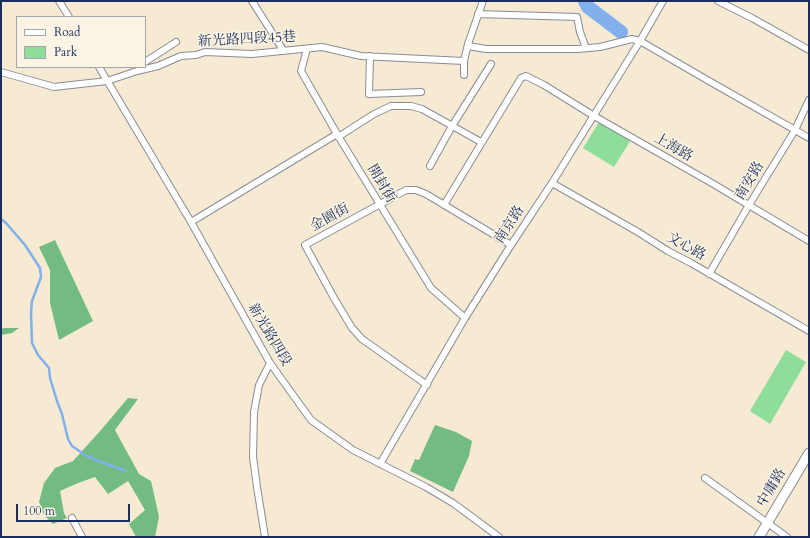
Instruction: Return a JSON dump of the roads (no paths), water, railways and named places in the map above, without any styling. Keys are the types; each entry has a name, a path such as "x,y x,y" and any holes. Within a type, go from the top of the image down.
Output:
{"street":[{"path":"59,1 68,16"},
{"path":"252,1 283,50"},
{"path":"464,75 464,61 483,1"},
{"name":"南京路","path":"380,464 465,318 594,116 663,1"},
{"path":"718,1 809,50"},
{"path":"478,14 577,17 580,32 586,48"},
{"path":"468,46 486,49 578,49 600,47 632,39 640,40 809,138"},
{"path":"146,61 176,42"},
{"name":"新光路四段45巷","path":"1,72 54,87 107,81 158,66 181,56 196,55 205,52 252,54 322,47 361,56 464,61"},
{"name":"開封街","path":"307,49 301,71 338,136 431,288 465,318"},
{"path":"370,56 369,94 421,92"},
{"path":"430,166 452,126 491,64"},
{"name":"新光路四段","path":"100,68 191,222 270,363 311,420 353,450 454,503 499,537"},
{"path":"124,75 135,68"},
{"name":"上海路","path":"481,142 521,78 526,76 544,85 594,116 809,241"},
{"name":"南安路","path":"709,274 795,130 809,100"},
{"path":"191,222 374,114 391,106 411,106 422,109 481,142 444,204"},
{"name":"文心路","path":"552,183 809,331"},
{"name":"金園街","path":"427,385 362,339 352,328 305,245 406,190 416,190 426,194 511,245"},
{"path":"265,537 253,457 254,412 259,385 270,363"},
{"name":"中庸路","path":"759,537 809,453"},
{"path":"705,478 787,537"},
{"path":"72,518 82,537"}],"waterway":[{"path":"585,1 588,7 621,32"},
{"path":"1,219 25,245 40,268 41,277 32,301 32,343 38,355 49,368 50,378 62,414 68,439 72,446 85,455 126,471"}]}
